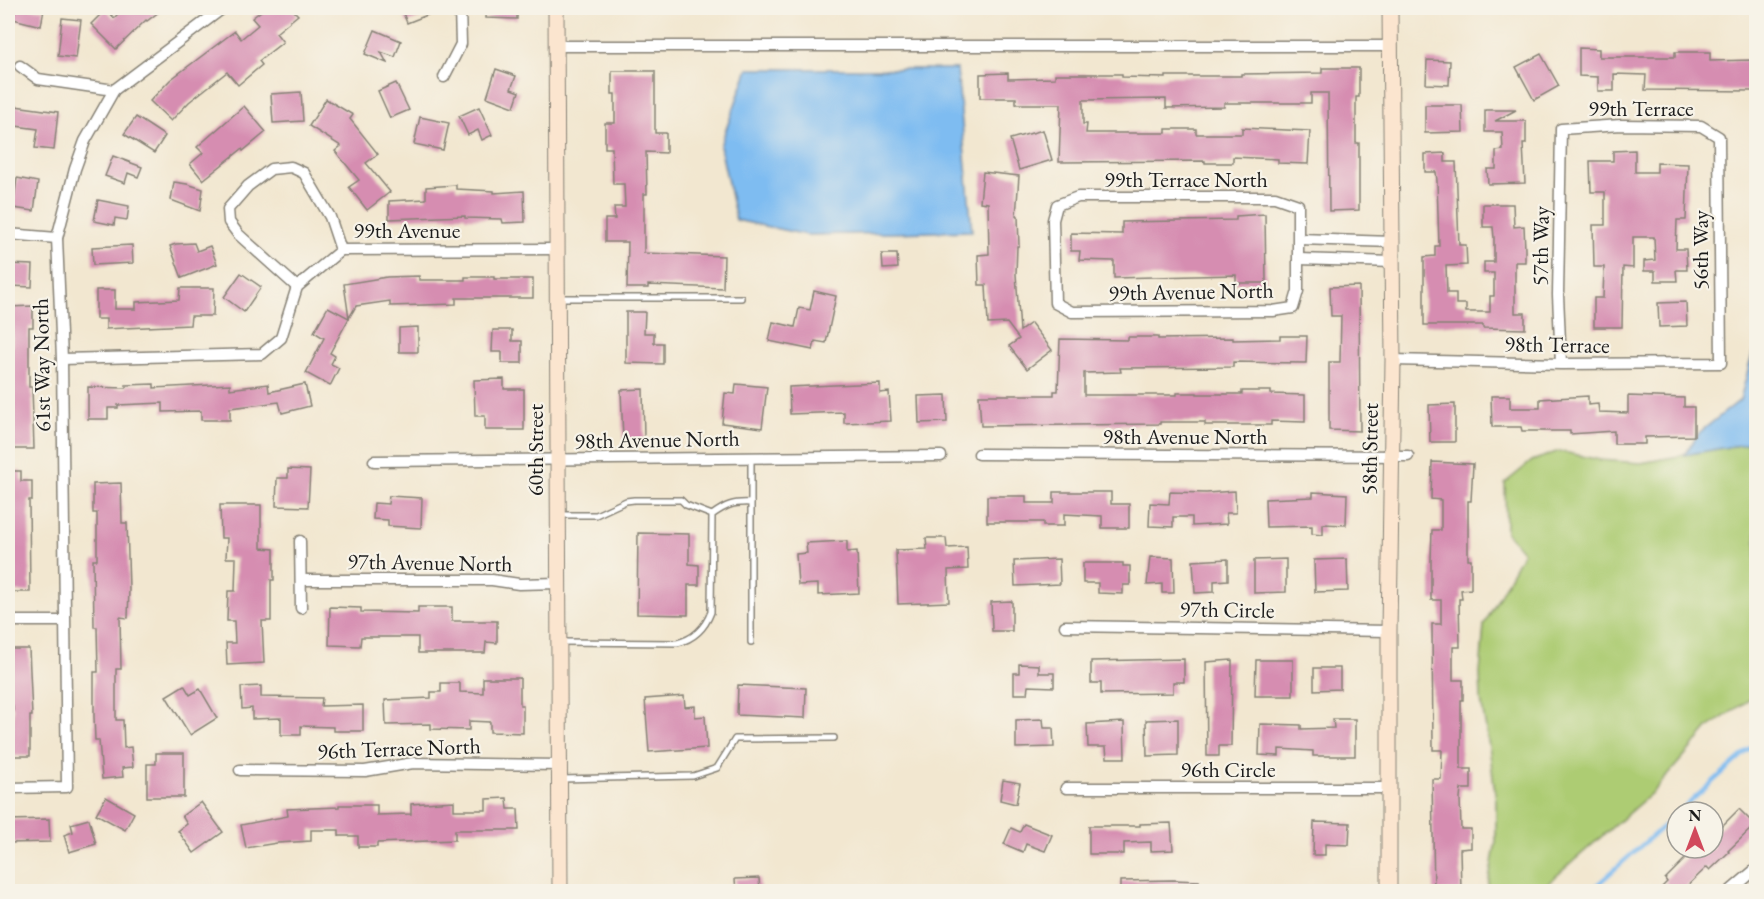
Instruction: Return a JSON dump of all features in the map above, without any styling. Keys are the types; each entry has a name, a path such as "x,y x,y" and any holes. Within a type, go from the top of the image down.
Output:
{"street":[{"name":"61st Way North","path":"8,788 68,787 62,359 57,238 75,169 85,141 114,90 223,8"},
{"path":"444,78 461,44 460,8"},
{"name":"60th Street","path":"556,8 560,891"},
{"name":"58th Street","path":"1389,891 1389,631 1393,360 1390,8"},
{"path":"556,46 1390,46"},
{"path":"20,66 38,79 114,90"},
{"name":"99th Terrace","path":"1561,129 1621,125 1701,126 1719,136"},
{"name":"57th Way","path":"1560,364 1558,295 1561,129"},
{"name":"56th Way","path":"1719,136 1721,363"},
{"path":"62,359 262,354 281,338 297,287 238,234 229,222 228,210 248,186 271,169 291,166 304,173 330,217 342,250"},
{"name":"99th Terrace North","path":"1055,303 1053,220 1057,205 1077,197 1275,197 1298,205 1299,259"},
{"path":"8,234 57,238"},
{"path":"1299,240 1393,242"},
{"name":"99th Avenue","path":"297,287 342,250 557,249"},
{"name":"99th Avenue North","path":"1055,303 1072,312 1273,311 1293,308 1298,291 1299,259 1393,262"},
{"name":"98th Terrace","path":"1393,360 1560,364 1721,363"},
{"name":"98th Avenue North","path":"979,454 1408,456"},
{"name":"98th Avenue North","path":"374,461 941,456"},
{"path":"300,541 301,608"},
{"name":"97th Avenue North","path":"300,580 492,580 519,584 559,583"},
{"path":"8,621 64,621"},
{"name":"97th Circle","path":"1065,626 1389,631"},
{"name":"96th Terrace North","path":"240,770 365,771 413,763 559,772"},
{"name":"96th Circle","path":"1066,788 1383,788 1390,786"},
{"path":"1732,890 1756,869"}],"lane":[{"path":"557,298 741,298"},
{"path":"751,457 751,642"},
{"path":"558,515 596,515 634,500 681,500 686,505 712,515"},
{"path":"712,515 734,502 751,503"},
{"path":"559,642 677,643 688,640 707,623 711,612 712,515"},
{"path":"559,772 693,776 717,768 735,739 834,738"}],"green space":[{"path":"1756,442 1756,695 1709,727 1655,790 1539,891 1487,891 1496,841 1496,801 1481,700 1480,673 1484,625 1523,552 1506,532 1505,483 1532,461 1559,451 1600,460 1641,463"}],"water":[{"path":"748,69 957,69 972,231 807,235 736,220 720,146"},
{"path":"1753,352 1756,352 1756,442 1684,455 1700,432 1740,400"}],"building":[{"path":"16,8 44,9 41,26 13,19"},
{"path":"124,8 164,8 146,20 116,49 91,24 106,9 114,18"},
{"path":"265,8 291,8 298,15 276,33 283,42 259,61 262,65 238,85 227,72 189,102 171,121 150,101 170,80 235,31 241,39 258,25 252,18"},
{"path":"401,8 445,8 407,23"},
{"path":"486,8 517,8 517,19 486,18"},
{"path":"62,18 81,20 76,58 58,56"},
{"path":"375,30 401,41 395,57 381,52 387,63 365,54"},
{"path":"1579,48 1599,49 1599,57 1675,57 1675,52 1710,52 1710,61 1753,60 1753,91 1645,90 1646,75 1614,74 1614,91 1598,91 1598,77 1579,76"},
{"path":"1541,54 1559,86 1534,100 1516,67"},
{"path":"1427,60 1450,61 1449,85 1426,84"},
{"path":"1322,68 1359,68 1359,97 1356,97 1356,143 1359,143 1359,210 1329,211 1328,93 1311,93 1311,103 1224,103 1224,107 1166,108 1166,99 1083,100 1083,124 1087,124 1086,133 1166,133 1166,129 1196,129 1196,134 1242,134 1242,128 1310,131 1308,164 1278,163 1278,159 1233,157 1233,163 1205,163 1205,161 1059,162 1061,104 1016,104 1016,98 980,98 980,74 1008,73 1008,79 1055,78 1055,74 1122,74 1122,77 1166,78 1166,76 1322,73"},
{"path":"496,69 516,76 511,89 519,92 514,107 487,97"},
{"path":"612,71 655,71 655,133 666,133 666,153 646,152 647,194 644,194 644,253 724,256 723,288 648,285 648,288 627,288 628,242 605,242 605,219 615,219 614,207 625,207 624,184 613,184 612,148 605,148 605,123 615,123"},
{"path":"396,83 409,110 390,118 378,91"},
{"path":"301,92 303,121 273,123 271,94"},
{"path":"326,99 353,115 350,119 378,154 366,163 390,192 367,210 349,187 359,180 335,151 341,146 309,126"},
{"path":"8,105 58,112 54,150 35,148 38,129 8,125"},
{"path":"1425,105 1462,105 1463,132 1425,133"},
{"path":"244,106 266,132 203,180 190,164 203,153 197,147"},
{"path":"479,107 492,135 482,140 478,130 468,135 459,116"},
{"path":"1485,110 1516,110 1495,121 1526,121 1526,144 1523,144 1525,183 1488,184 1487,169 1496,169 1496,151 1503,150 1502,132 1485,132"},
{"path":"136,117 165,136 154,153 124,134"},
{"path":"420,117 449,123 443,150 414,144"},
{"path":"1043,130 1052,160 1019,170 1010,139"},
{"path":"1635,150 1635,172 1657,172 1657,163 1688,164 1686,220 1677,220 1676,249 1686,249 1687,270 1676,270 1677,281 1655,281 1655,271 1644,271 1644,261 1655,260 1654,237 1633,237 1633,268 1623,267 1622,327 1594,327 1594,298 1603,298 1604,267 1594,267 1593,225 1605,225 1605,192 1591,192 1590,161 1613,161 1613,151"},
{"path":"1445,153 1445,162 1456,162 1459,245 1466,245 1467,265 1446,266 1447,293 1456,293 1456,304 1466,304 1466,312 1490,312 1490,296 1494,296 1494,273 1484,273 1484,262 1494,262 1494,238 1493,227 1483,227 1483,204 1513,204 1514,227 1524,226 1525,262 1515,262 1515,313 1525,313 1525,329 1483,328 1483,325 1424,325 1424,257 1435,256 1435,246 1439,246 1436,172 1425,172 1425,154"},
{"path":"113,156 142,167 138,177 128,173 125,183 105,176"},
{"path":"983,172 1019,176 1016,216 1018,216 1019,246 1017,246 1016,274 1020,331 1031,323 1052,350 1027,369 1009,346 1019,339 1007,323 988,324 986,285 979,285 978,255 989,254 988,203 980,202"},
{"path":"17,178 38,182 34,211 13,208"},
{"path":"174,182 203,189 200,211 171,200"},
{"path":"456,185 456,189 494,191 494,193 524,191 525,222 503,223 502,219 465,218 465,216 389,219 389,201 426,199 426,187"},
{"path":"98,200 129,206 127,220 115,218 114,225 94,221"},
{"path":"1265,214 1266,283 1236,283 1236,275 1114,278 1114,261 1079,260 1080,251 1071,251 1071,233 1122,234 1122,222 1236,220 1236,216"},
{"path":"194,243 197,251 210,246 217,264 182,278 170,246"},
{"path":"132,245 133,263 93,265 92,247"},
{"path":"882,254 897,254 898,268 883,269"},
{"path":"8,264 33,265 32,287 11,286 11,280 8,280"},
{"path":"241,273 261,287 244,312 224,297"},
{"path":"419,276 419,280 465,280 465,277 533,279 533,298 456,298 456,304 390,306 390,301 356,306 349,318 344,284 387,277"},
{"path":"1359,286 1360,431 1329,430 1329,362 1340,362 1341,316 1331,316 1330,287"},
{"path":"180,288 214,288 213,316 191,316 190,325 106,329 106,319 96,319 96,290 115,290 115,309 136,309 136,302 179,300"},
{"path":"814,291 836,296 826,343 815,341 813,350 769,341 773,322 795,327 799,308 810,310"},
{"path":"1686,302 1687,326 1659,327 1658,303"},
{"path":"33,306 33,327 29,327 29,387 32,387 34,449 8,449 8,357 10,357 12,346 12,317 8,317 8,307"},
{"path":"328,307 349,318 330,353 335,356 331,364 339,368 330,386 306,373 324,338 314,332"},
{"path":"626,312 645,312 644,333 654,333 654,343 663,343 663,364 626,363"},
{"path":"418,327 418,352 399,352 399,328"},
{"path":"493,330 512,330 512,341 522,341 522,363 502,363 502,352 492,352"},
{"path":"1280,336 1307,336 1306,363 1233,362 1233,367 1120,368 1121,372 1084,373 1084,395 1242,394 1242,391 1271,391 1271,394 1305,395 1305,422 1271,421 1271,425 1160,422 1160,424 981,426 979,395 1054,395 1054,391 1058,391 1060,339 1128,340 1128,337 1158,337 1158,339 1233,338 1233,340 1280,339"},
{"path":"504,379 504,389 524,389 524,430 485,430 485,416 475,416 474,380"},
{"path":"880,383 880,393 889,392 891,421 844,423 844,412 790,414 789,387"},
{"path":"154,384 154,388 230,384 230,389 268,384 269,392 305,384 310,406 282,413 279,402 230,408 230,420 201,420 201,411 163,412 163,403 118,405 118,408 108,408 108,419 88,419 88,387 126,388 126,385"},
{"path":"736,384 767,387 762,428 722,423 725,393 735,394"},
{"path":"643,389 644,439 623,440 621,390"},
{"path":"946,395 947,422 919,423 918,396"},
{"path":"1491,396 1510,396 1510,408 1540,408 1540,399 1588,396 1588,405 1598,404 1599,412 1628,413 1628,396 1684,398 1684,407 1694,407 1694,436 1645,437 1645,444 1614,444 1614,431 1570,434 1570,431 1522,431 1521,427 1492,427"},
{"path":"1455,404 1455,442 1430,442 1429,405"},
{"path":"1432,462 1473,464 1471,501 1468,501 1468,559 1471,559 1471,589 1461,590 1462,599 1459,599 1460,647 1453,647 1453,680 1463,680 1461,769 1471,769 1471,789 1461,789 1460,799 1461,829 1471,829 1471,848 1460,849 1461,891 1434,891 1432,779 1441,779 1442,750 1433,750 1432,624 1441,624 1441,600 1431,600 1431,560 1432,530 1441,530 1441,500 1431,499"},
{"path":"288,469 310,470 308,507 276,506 277,478 288,478"},
{"path":"8,471 21,471 21,481 32,481 32,500 29,500 30,592 8,592"},
{"path":"121,483 122,523 127,523 129,589 128,618 120,617 121,669 116,669 116,720 123,720 124,748 131,747 133,767 122,768 123,777 102,779 99,740 95,740 94,716 94,672 98,672 97,627 94,627 93,560 97,560 97,513 93,513 93,484"},
{"path":"1235,491 1236,513 1226,513 1227,524 1192,526 1192,517 1173,517 1173,527 1149,526 1150,503 1169,504 1170,492"},
{"path":"1054,492 1111,492 1111,504 1129,504 1129,528 1102,528 1102,516 1064,514 1064,526 1043,526 1043,522 987,522 987,496 1026,496 1026,503 1054,503"},
{"path":"1313,492 1347,494 1346,525 1323,524 1323,535 1312,534 1312,526 1266,527 1265,499 1313,497"},
{"path":"389,496 422,498 421,528 388,526 388,520 373,519 374,503 388,504"},
{"path":"220,505 261,505 261,548 274,549 271,621 262,621 264,663 227,665 226,643 235,643 234,621 227,621 228,591 235,591 236,558 226,558 227,538 221,538"},
{"path":"638,533 689,534 689,564 699,565 699,585 688,585 688,615 637,614"},
{"path":"926,538 946,538 947,548 967,547 968,569 948,570 949,602 898,604 896,550 927,549"},
{"path":"847,541 847,552 857,551 859,593 818,595 818,584 798,585 796,554 807,553 806,543"},
{"path":"1150,557 1173,558 1174,593 1162,593 1162,584 1147,585"},
{"path":"1059,559 1060,584 1015,586 1014,561"},
{"path":"1228,559 1228,580 1214,581 1214,592 1195,593 1193,561"},
{"path":"1286,559 1286,592 1254,593 1254,560"},
{"path":"1347,559 1348,591 1315,592 1314,560"},
{"path":"1083,563 1123,563 1123,566 1130,566 1130,585 1123,585 1123,594 1098,593 1098,583 1083,583"},
{"path":"1012,601 1012,631 992,631 991,602"},
{"path":"330,607 361,608 361,612 418,613 418,607 452,607 452,621 497,621 497,643 486,642 485,653 418,653 418,637 361,637 360,646 329,645"},
{"path":"8,649 29,649 32,716 30,716 30,756 8,756 8,728 13,728 13,706 8,707"},
{"path":"1184,659 1184,682 1173,682 1173,693 1101,694 1101,683 1091,683 1091,661"},
{"path":"1232,660 1231,746 1219,746 1219,756 1207,756 1206,662"},
{"path":"1256,660 1293,660 1293,696 1255,696"},
{"path":"1019,664 1039,665 1039,673 1054,673 1054,687 1028,686 1027,694 1014,694 1014,673 1019,673"},
{"path":"1314,668 1340,668 1340,689 1314,690"},
{"path":"483,678 520,678 523,733 490,732 490,722 469,721 469,730 431,729 431,724 386,725 385,700 431,698 431,692 441,692 441,683 460,683 460,692 483,693"},
{"path":"184,685 190,695 200,689 217,718 190,735 166,696"},
{"path":"738,685 806,688 805,718 737,715"},
{"path":"261,686 261,697 322,698 321,706 363,705 363,731 333,731 333,727 301,726 301,735 281,735 281,718 252,719 252,708 242,709 241,687"},
{"path":"684,696 685,707 695,706 695,717 705,716 707,748 649,752 645,699"},
{"path":"1043,719 1044,728 1053,728 1054,747 1016,748 1016,720"},
{"path":"1178,719 1178,755 1147,756 1146,720"},
{"path":"1333,719 1355,719 1355,756 1313,756 1313,751 1279,749 1279,756 1259,755 1260,724 1301,725 1301,729 1334,728"},
{"path":"1124,722 1125,758 1107,758 1106,747 1088,747 1087,724"},
{"path":"156,753 184,753 184,797 147,797 147,764 156,764"},
{"path":"1003,780 1020,783 1016,804 1000,800"},
{"path":"106,797 134,813 125,830 96,814"},
{"path":"507,798 508,809 518,809 519,830 455,830 455,840 377,843 377,847 358,847 358,836 339,836 339,830 311,830 311,841 246,848 241,825 288,816 287,809 377,805 377,815 411,814 411,804 454,801 454,810 486,810 486,799"},
{"path":"201,802 223,832 194,853 178,831 187,824 182,816"},
{"path":"1739,809 1755,825 1725,856 1725,823"},
{"path":"49,819 50,842 8,843 8,820"},
{"path":"89,819 96,844 69,852 64,835 73,832 71,824"},
{"path":"1314,822 1350,823 1349,845 1325,844 1325,855 1313,855"},
{"path":"1171,823 1173,850 1151,851 1151,842 1124,843 1124,854 1089,854 1089,826 1140,826 1140,824"},
{"path":"1024,824 1052,835 1045,851 1026,844 1023,852 1004,844 1011,828 1020,832"},
{"path":"1684,860 1721,860 1710,870 1707,867 1682,891 1658,891 1667,882 1665,879"},
{"path":"759,878 760,891 736,891 735,879"},
{"path":"1120,881 1199,881 1198,891 1120,891"}],"waterway":[{"path":"1692,800 1756,743"},
{"path":"1589,892 1665,825"}]}
